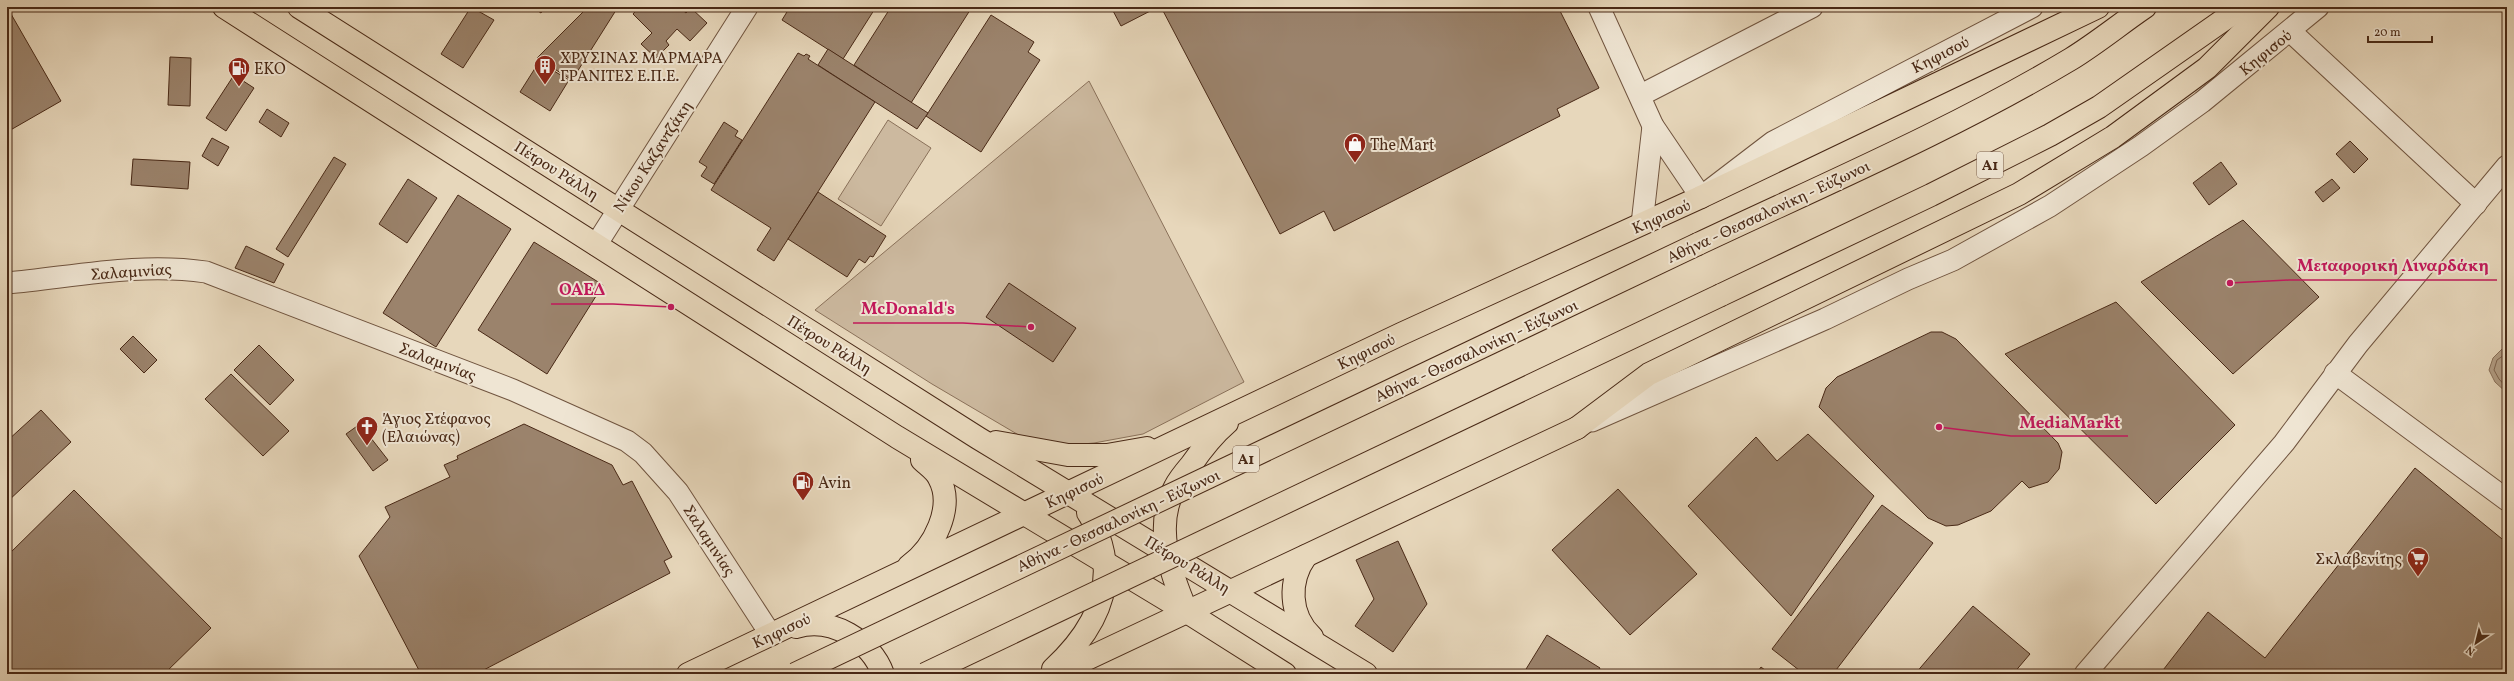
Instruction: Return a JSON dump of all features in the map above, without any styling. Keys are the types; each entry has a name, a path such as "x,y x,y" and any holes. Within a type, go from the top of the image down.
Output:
{"main road":[{"path":"224,7 897,437 1187,612 1286,674"},
{"name":"Πέτρου Ράλλη","path":"299,7 978,438 1070,492 1366,674"},
{"path":"1700,197 2098,7"},
{"name":"Αθήνα - Θεσσαλονίκη - Εύζωνοι","path":"795,674 1907,145 2024,86 2072,58 2145,7"},
{"name":"Α1","path":"925,674 1931,195 2050,135 2099,107 2242,7"},
{"path":"1577,428 1649,374 2019,194 2113,137 2207,68 2268,7"},
{"name":"Κηφισού","path":"688,674 1268,398 1700,197"},
{"path":"1187,612 1166,551 1165,520 1174,487 1214,434 1239,413 1268,398"},
{"name":"Κηφισού","path":"1055,674 1577,428"},
{"path":"890,579 912,564 926,547 939,526 946,503 944,490 939,476 897,437"},
{"path":"978,438 1055,455 1107,455 1174,443"},
{"path":"1048,674 1080,641 1090,626 1102,594 1106,563 1091,516 1070,492"},
{"path":"1306,556 1300,564 1294,583 1293,603 1298,619 1308,633 1324,647"},
{"path":"771,635 801,626 816,624 832,627 859,641 880,664 884,674"}],"street":[{"name":"Νίκου Καζαντζάκη","path":"596,245 747,7"},
{"path":"1599,7 1641,95 1653,126 1700,197"},
{"path":"1641,95 1812,7"},
{"name":"Κηφισού","path":"1700,197 1773,142 2032,7"},
{"name":"Κηφισού","path":"1577,428 1825,319 1908,279 1953,260 2012,228 2050,206 2141,146 2202,102 2318,7"},
{"path":"2290,31 2476,204"},
{"path":"1642,224 1653,126"},
{"path":"2085,674 2284,443 2335,373 2507,166"},
{"name":"Σαλαμινίας","path":"7,283 134,268 182,268 206,272 513,390 611,432 643,453 678,492 771,635"},
{"path":"2335,373 2507,500"}],"shaded area":[{"path":"1089,81 1244,382 1143,434 1094,443 1059,446 1022,437 932,384 815,310"},
{"path":"888,120 931,148 881,226 838,199"}],"water":[{"path":"2502,349 2507,349 2507,393 2495,382 2489,370 2493,358"}],"building":[{"path":"7,7 61,101 7,132"},
{"path":"471,7 494,20 463,68 441,54"},
{"path":"532,7 545,7 541,13"},
{"path":"588,7 618,7 572,80 537,58"},
{"path":"639,7 679,7 686,13 691,8 707,23 690,41 677,29 666,41 669,45 656,58 641,44 652,33 633,14"},
{"path":"790,7 876,7 843,59 782,20"},
{"path":"891,7 972,7 911,103 854,65"},
{"path":"1111,7 1158,7 1121,26"},
{"name":"The Mart","path":"1161,7 1558,7 1599,88 1557,109 1560,116 1334,231 1324,211 1280,234"},
{"path":"991,15 1034,42 1028,52 1040,60 981,152 926,116"},
{"path":"828,49 928,113 917,129 818,65"},
{"path":"798,53 804,56 806,54 810,56 808,59 875,102 774,261 757,250 771,228 711,190"},
{"path":"170,57 191,58 190,106 168,105"},
{"name":"ΧΡΥΣΙΝΑΣ ΜΑΡΜΑΡΑ ΓΡΑΝΙΤΕΣ Ε.Π.Ε.","path":"539,62 569,80 550,111 520,92"},
{"path":"234,75 254,88 226,131 206,118"},
{"path":"267,109 289,123 281,137 259,122"},
{"path":"724,122 738,131 735,136 742,140 714,184 701,176 707,167 699,162"},
{"path":"212,138 229,147 218,166 202,156"},
{"path":"2350,141 2368,159 2354,173 2336,154"},
{"path":"334,157 346,164 288,257 276,249"},
{"path":"133,159 190,162 188,189 131,185"},
{"path":"2221,162 2237,184 2209,205 2193,183"},
{"path":"408,179 437,198 407,243 379,224"},
{"path":"2332,179 2340,188 2323,202 2315,192"},
{"path":"818,192 886,236 873,257 870,256 865,263 859,259 847,277 788,239"},
{"path":"458,195 511,229 436,347 383,313"},
{"path":"2243,220 2319,297 2233,374 2141,282"},
{"path":"534,242 603,285 547,374 478,330"},
{"path":"246,246 284,264 274,283 235,268"},
{"path":"1009,283 1076,328 1053,362 986,317"},
{"path":"2116,302 2235,425 2156,504 2005,354"},
{"path":"1931,332 1942,332 1956,339 2058,443 2062,452 2059,469 2048,482 2029,488 2022,481 1991,511 1958,525 1946,526 1928,518 1819,407 1826,388 1837,377"},
{"path":"133,336 157,360 144,373 120,349"},
{"path":"259,345 294,380 270,405 234,370"},
{"path":"231,374 289,431 263,456 205,399"},
{"path":"41,410 71,442 7,502 7,441"},
{"name":"Άγιος Στέφανος (Ελαιώνας)","path":"360,424 388,460 373,471 346,434"},
{"path":"524,424 612,465 623,485 632,481 672,557 664,561 670,573 476,674 421,674 359,556 390,517 385,507 450,477 444,465 458,459 457,456"},
{"path":"1808,434 1874,496 1791,616 1688,506 1756,437 1777,461"},
{"name":"Σκλαβενίτης","path":"2415,468 2507,543 2507,674 2160,674 2208,612 2265,658"},
{"path":"1618,489 1697,574 1630,635 1552,550"},
{"path":"74,490 211,628 164,674 7,674 7,556"},
{"path":"1882,505 1933,543 1833,674 1804,674 1772,649"},
{"path":"1398,541 1427,604 1393,652 1355,626 1374,599 1356,560"},
{"path":"1973,606 2030,654 2013,674 1915,674"},
{"path":"1547,635 1600,668 1597,674 1523,674"},
{"path":"1761,667 1770,674 1756,674"}],"place":[{"name":"ΧΡΥΣΙΝΑΣ ΜΑΡΜΑΡΑ ΓΡΑΝΙΤΕΣ Ε.Π.Ε.","path":"545,86"},
{"name":"EKO","path":"239,88"},
{"name":"The Mart","path":"1355,164"},
{"name":"Μεταφορική Λιναρδάκη","path":"2230,283"},
{"name":"ΟΑΕΔ","path":"671,307"},
{"name":"McDonald's","path":"1031,327"},
{"name":"MediaMarkt","path":"1939,427"},
{"name":"Άγιος Στέφανος (Ελαιώνας)","path":"367,446"},
{"name":"Avin","path":"803,502"},
{"name":"Σκλαβενίτης","path":"2418,578"}]}
